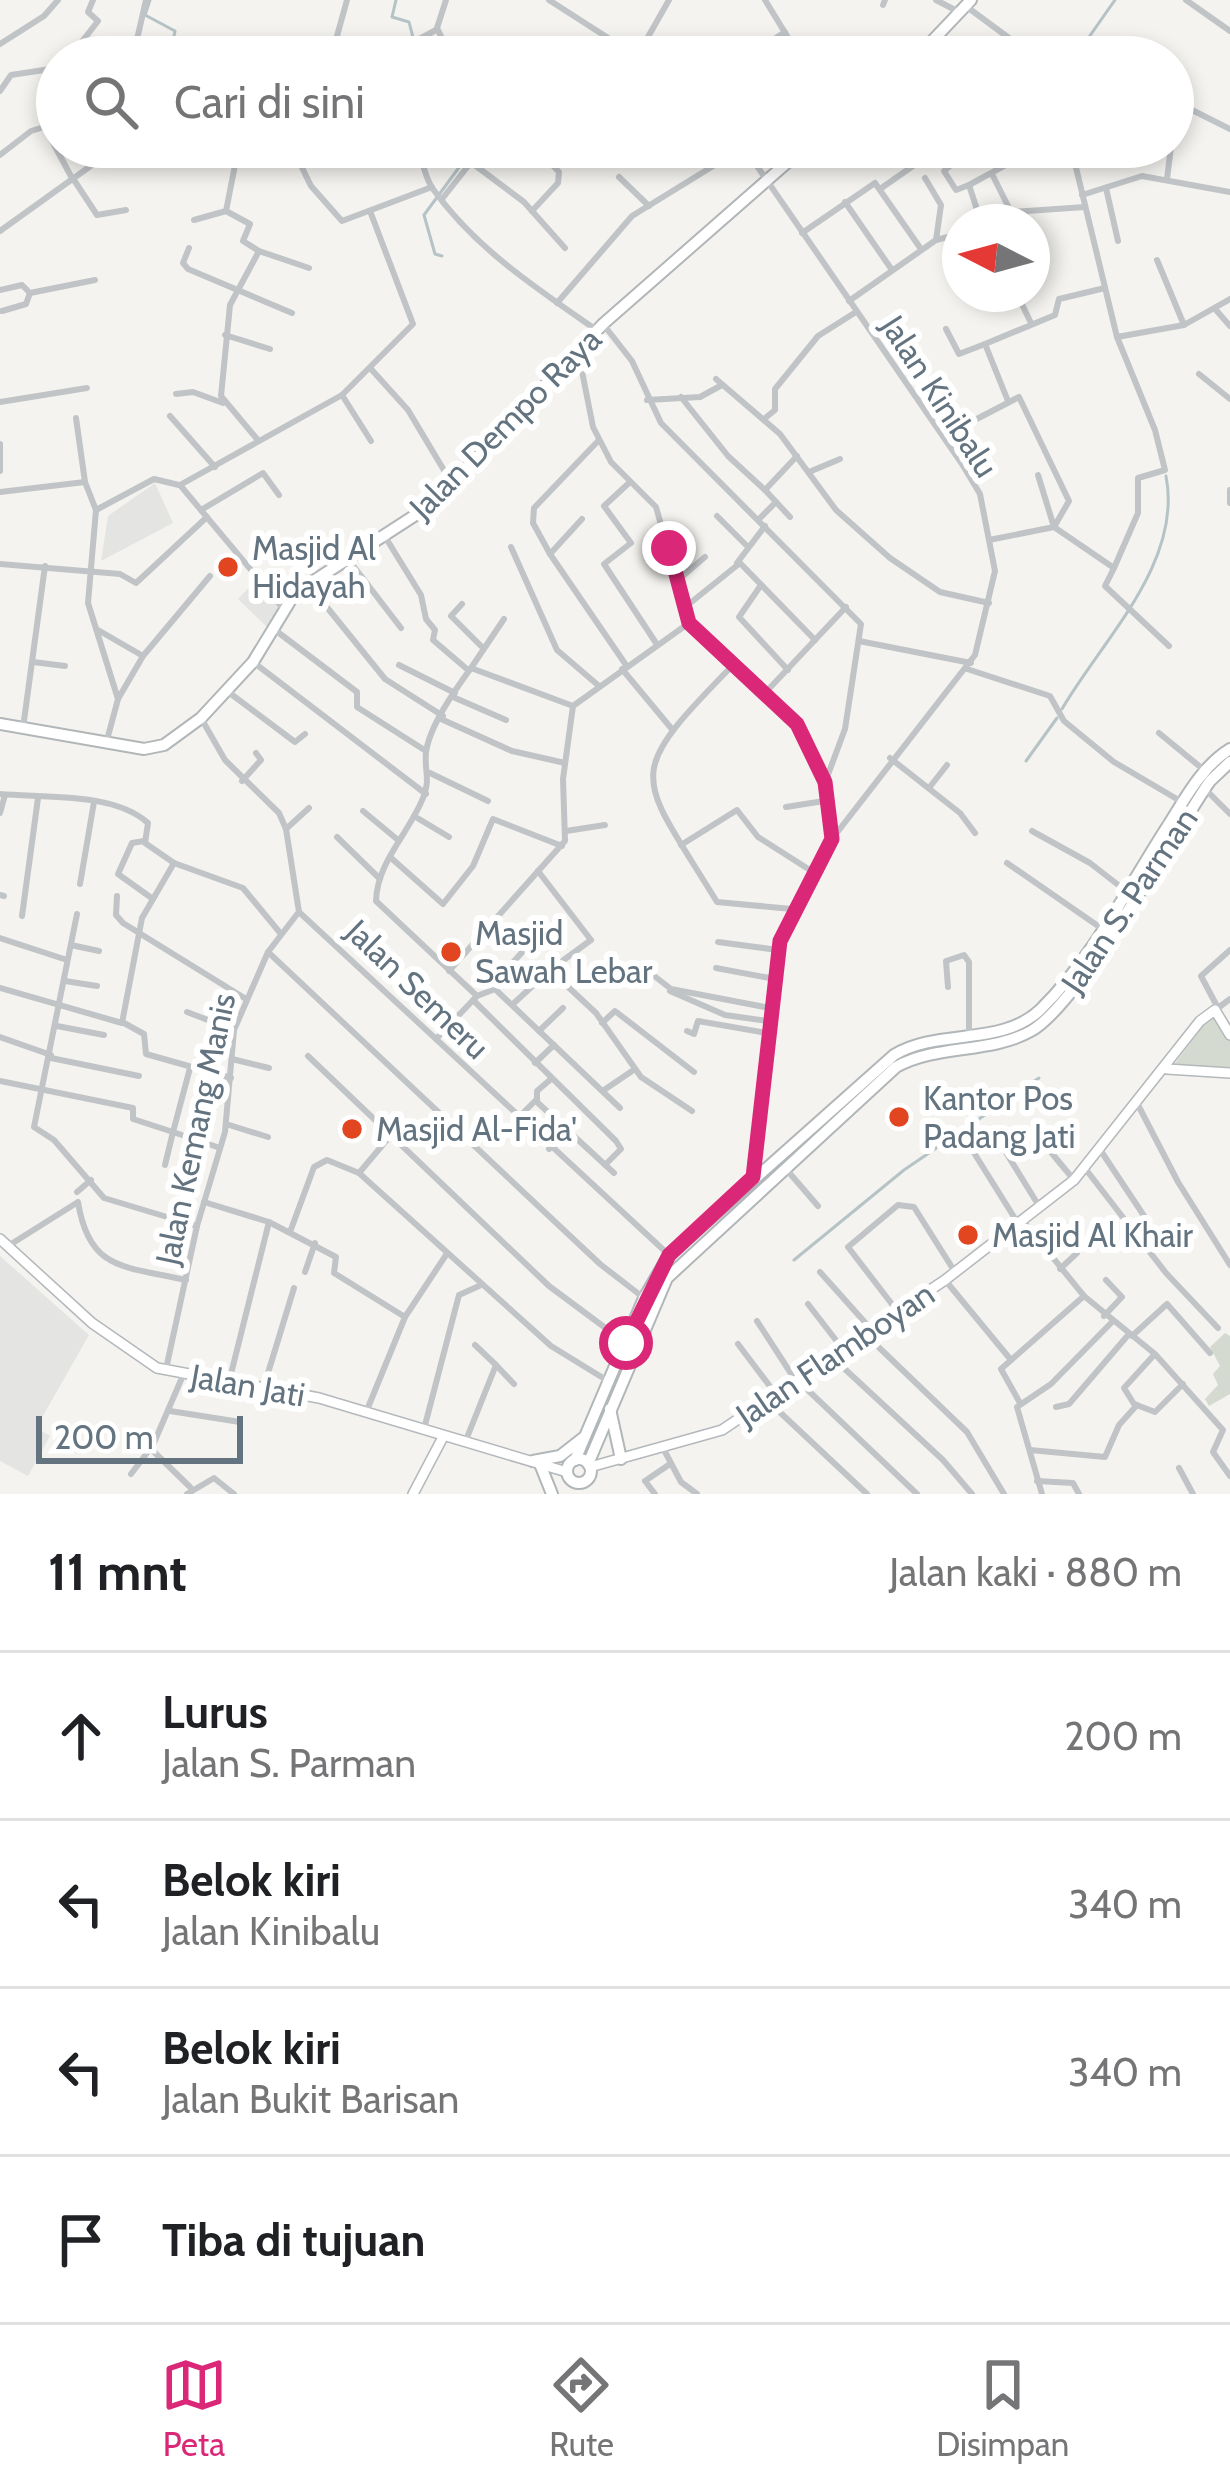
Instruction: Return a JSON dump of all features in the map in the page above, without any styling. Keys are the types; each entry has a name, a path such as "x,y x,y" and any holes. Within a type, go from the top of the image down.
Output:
{"main road":[{"path":"938,36 967,7"},
{"name":"Jalan Dempo Raya","path":"0,724 106,743 159,747 201,718 253,662 281,608 306,583 419,516 600,328 777,168"},
{"path":"572,1482 589,1478 584,1464 587,1434 644,1298 669,1255 901,1051 1032,1017 1132,887 1204,770 1230,749"},
{"name":"Jalan S. Parman","path":"584,1464 667,1277 896,1066 918,1056 1031,1031 1088,968 1132,887 1204,789 1230,762"},
{"path":"610,1406 620,1459"},
{"path":"552,1494 537,1462 560,1456 587,1434"},
{"path":"562,1494 584,1464"}],"street":[{"path":"0,44 44,16 58,0"},
{"path":"88,11 92,0"},
{"path":"138,36 146,0"},
{"path":"339,36 347,0"},
{"path":"440,36 437,30 446,0"},
{"path":"549,0 605,36"},
{"path":"565,11 569,0"},
{"path":"649,36 669,0"},
{"path":"765,0 787,36"},
{"path":"937,0 967,7 1006,36"},
{"path":"1186,0 1198,4 1230,32"},
{"path":"80,4 98,21 86,36"},
{"path":"426,36 437,30"},
{"path":"779,36 785,32"},
{"path":"0,91 11,75 36,71"},
{"path":"1194,111 1230,129"},
{"path":"0,155 36,130"},
{"path":"67,168 97,215 127,210"},
{"path":"0,230 90,168"},
{"path":"226,211 234,168"},
{"path":"302,168 311,186 344,221 433,189"},
{"path":"424,168 433,189 476,238 557,303 600,328 632,361 647,400 676,439 861,624 845,729 825,782 832,839"},
{"path":"442,199 468,168"},
{"path":"478,168 532,211 565,248"},
{"path":"532,211 557,183 555,168"},
{"path":"557,303 617,231 710,168"},
{"name":"Jalan Kinibalu","path":"753,1177 778,950 792,909 832,839 890,758 969,666 995,571 980,494 756,168"},
{"path":"880,188 910,168"},
{"path":"947,168 944,171 956,190 1001,168"},
{"path":"1077,168 1119,337 1158,438 1165,472 1138,478 1138,514 1106,586 1130,604 1168,646"},
{"path":"1167,180 1168,168"},
{"path":"992,173 1011,212 1085,207"},
{"path":"1084,195 1142,176 1230,192"},
{"path":"619,177 649,206"},
{"path":"925,178 941,206 936,240"},
{"path":"801,233 873,183 921,249"},
{"path":"970,185 976,204"},
{"path":"1106,188 1118,241"},
{"path":"845,202 892,270"},
{"path":"194,220 226,211 250,224 243,242 309,268"},
{"path":"180,485 341,395 371,369 414,319 400,296 389,252 370,211"},
{"path":"849,301 942,238"},
{"path":"189,248 184,266 292,313"},
{"path":"223,403 225,334 237,288 259,251"},
{"path":"1157,260 1184,326"},
{"path":"30,293 94,280"},
{"path":"0,290 22,285 30,293"},
{"path":"946,329 959,354 1055,315 1059,299 1105,288"},
{"path":"2,311 23,306 30,293"},
{"path":"1119,337 1184,326 1230,299"},
{"path":"1216,310 1230,326"},
{"path":"764,419 776,410 775,389 818,336 856,312"},
{"path":"1025,312 1030,323"},
{"path":"225,334 270,349"},
{"path":"985,344 1008,401"},
{"path":"578,351 588,411 599,440 629,482 656,507 689,623 806,736 825,782"},
{"path":"371,369 408,410 453,484"},
{"path":"1199,374 1230,399"},
{"path":"647,400 703,396 719,382 764,419 836,510 890,558 940,592 989,603"},
{"path":"0,403 87,388"},
{"path":"176,394 193,392 223,403 257,439"},
{"path":"341,395 371,441"},
{"path":"681,397 728,456 790,517"},
{"path":"944,436 1020,398 1070,501 1054,527 989,540"},
{"path":"170,416 215,467"},
{"path":"76,418 85,482 96,510 88,603 118,699"},
{"path":"599,440 534,508 533,523 624,667 671,728"},
{"path":"0,444 0,472"},
{"path":"765,490 797,456"},
{"path":"809,472 840,459"},
{"path":"0,564 142,580 204,513 263,473 279,495"},
{"path":"1038,475 1054,527 1114,568"},
{"path":"96,510 154,479 180,485 281,608"},
{"path":"0,493 85,482"},
{"path":"629,482 604,506 631,543 604,566 656,643"},
{"path":"1230,490 1230,503"},
{"path":"684,608 737,563 776,502"},
{"path":"717,516 746,545"},
{"path":"550,554 583,519"},
{"path":"384,535 435,630 433,640 470,669 573,706"},
{"path":"511,547 555,647 599,686"},
{"path":"346,557 401,628"},
{"path":"677,581 705,557"},
{"path":"737,563 815,640"},
{"path":"23,728 45,566"},
{"path":"106,743 118,699 143,656 210,576"},
{"path":"306,583 385,679 442,717 512,751 565,763"},
{"path":"761,585 739,617 788,670"},
{"path":"462,604 451,616 481,646"},
{"path":"764,694 846,607"},
{"path":"504,619 481,646 426,752 430,773 425,794 380,878 379,908 449,971 616,1141 621,1149 605,1165"},
{"path":"449,971 562,845 573,706 689,623"},
{"path":"270,627 357,692 357,707 426,752"},
{"path":"95,628 143,656"},
{"path":"859,641 969,666 1040,697 1046,694 1057,700 1058,714 1114,761 1183,802"},
{"path":"32,662 65,666"},
{"path":"253,662 425,794"},
{"path":"734,664 656,749 652,784 681,845 717,902 792,909"},
{"path":"399,665 506,720"},
{"path":"227,692 295,742 304,734"},
{"name":"Jalan Semeru","path":"201,718 242,781 267,802 286,829 299,912 549,1149 669,1255"},
{"path":"1159,733 1204,770"},
{"path":"242,781 261,760 256,753"},
{"path":"890,758 960,813 975,833"},
{"path":"928,788 946,765"},
{"path":"430,773 488,801"},
{"path":"1204,789 1230,814"},
{"path":"0,813 2,795 94,802 145,819 149,828 144,841"},
{"path":"22,916 38,798"},
{"path":"786,807 824,801"},
{"path":"80,884 94,802"},
{"path":"286,829 309,808"},
{"path":"681,845 737,810 766,844 813,872"},
{"path":"363,811 398,840"},
{"path":"414,816 449,837"},
{"path":"390,857 443,904 472,866 493,819 562,845"},
{"path":"566,831 605,825"},
{"path":"1032,831 1132,887"},
{"path":"338,837 380,878"},
{"path":"153,899 118,874 132,843 144,841 174,862 243,888 281,934"},
{"path":"122,1023 139,932 174,862"},
{"path":"1007,862 1101,928"},
{"path":"514,1003 591,940 538,871"},
{"path":"117,896 116,915 246,999"},
{"name":"Jalan Kemang Manis","path":"166,1370 197,1226 226,1124 234,1030 268,952 299,912"},
{"path":"77,914 34,1127 104,1198 197,1226"},
{"path":"0,938 67,960"},
{"path":"436,1039 533,940"},
{"path":"718,942 778,950"},
{"path":"70,945 99,951"},
{"path":"1230,950 1201,976 1230,1035"},
{"path":"268,952 600,1264 644,1298"},
{"path":"948,987 946,961 964,956 969,962 969,1036"},
{"path":"644,968 664,984 724,1015 768,1021"},
{"path":"716,968 775,979"},
{"path":"550,970 602,1023 635,1069 692,1111"},
{"path":"64,980 97,986"},
{"path":"664,984 770,1008"},
{"path":"0,988 122,1023 144,1034 146,1055 231,1078"},
{"path":"488,990 514,1003 620,1108"},
{"path":"1217,1009 1230,999"},
{"path":"539,1031 563,1008"},
{"name":"Jalan Flamboyan","path":"584,1464 620,1459 722,1430 945,1280 1075,1180 1167,1069 1200,1021 1217,1009"},
{"path":"602,1023 615,1011 694,1072"},
{"path":"187,1012 234,1030"},
{"path":"687,1031 694,1034 698,1021 767,1033"},
{"path":"57,1026 104,1035"},
{"path":"0,1036 51,1057 139,1076"},
{"path":"535,1063 554,1045"},
{"path":"308,1056 438,1174 549,1286 626,1343"},
{"path":"232,1058 269,1068"},
{"path":"165,1165 190,1068"},
{"path":"604,1090 635,1069"},
{"path":"1167,1069 1230,1073"},
{"path":"518,1119 551,1079"},
{"path":"0,1081 133,1108 133,1119 220,1148"},
{"path":"536,1099 614,1173"},
{"path":"1137,1103 1178,1182 1230,1265"},
{"path":"226,1124 268,1137"},
{"path":"549,1149 568,1131"},
{"path":"359,1173 391,1135"},
{"path":"1040,1139 1075,1180"},
{"path":"1102,1145 1154,1231"},
{"path":"971,1148 1021,1223 1084,1297 1155,1354 1223,1430 1212,1448 1230,1476"},
{"path":"1005,1151 1041,1209"},
{"path":"290,1232 314,1167 327,1160 359,1173 479,1286 572,1363 608,1381"},
{"path":"784,1167 818,1206"},
{"path":"1084,1167 1166,1273 1218,1328"},
{"path":"4,1243 77,1197 91,1180"},
{"path":"77,1197 87,1241 100,1258 186,1280"},
{"path":"204,1202 269,1222 315,1243 336,1258 334,1273 405,1317"},
{"path":"898,1312 848,1247 898,1205 914,1207 955,1272"},
{"path":"230,1378 269,1222"},
{"name":"Jalan Jati","path":"4,1243 141,1360 166,1370 230,1378 367,1410 464,1444 537,1462 572,1482"},
{"path":"305,1272 315,1243"},
{"path":"1060,1269 1077,1253"},
{"path":"367,1410 405,1317 446,1255"},
{"path":"820,1272 869,1333 967,1432 1004,1494"},
{"path":"945,1280 1011,1360"},
{"path":"1042,1494 1016,1411 1020,1403 1051,1384 1108,1319 1122,1297 1106,1280"},
{"path":"424,1429 459,1295 479,1286"},
{"path":"264,1386 294,1288"},
{"path":"1020,1403 1000,1371 1084,1297"},
{"path":"808,1304 839,1355 972,1494"},
{"path":"1056,1407 1069,1404 1131,1335 1167,1304 1210,1353"},
{"path":"757,1321 799,1382 917,1494"},
{"path":"738,1344 773,1399 867,1494"},
{"path":"476,1345 514,1384"},
{"path":"1155,1354 1124,1388 1137,1405 1155,1412 1183,1384"},
{"path":"464,1444 496,1364"},
{"path":"130,1474 170,1411 184,1373"},
{"path":"1030,1450 1102,1458 1137,1405"},
{"path":"170,1411 240,1422"},
{"path":"413,1494 443,1437"},
{"path":"150,1448 189,1491 214,1478 234,1494"},
{"path":"663,1448 686,1488 697,1494"},
{"path":"655,1494 645,1480 670,1465"},
{"path":"1179,1468 1192,1494"},
{"path":"1036,1481 1073,1483 1079,1494"}],"shaded area":[{"path":"155,483 173,523 101,561 108,516"},
{"path":"255,581 280,607 269,629 238,599"},
{"path":"1215,1010 1230,1031 1230,1070 1173,1066"},
{"path":"0,1256 89,1335 36,1428 50,1436 28,1476 0,1461"},
{"path":"1225,1333 1230,1336 1230,1394 1209,1406 1205,1399 1218,1385 1213,1374 1220,1366 1210,1347"}],"waterway":[{"path":"150,0 145,15 175,31 174,36"},
{"path":"396,0 392,17 409,22 413,36"},
{"path":"1090,36 1115,0"},
{"path":"442,256 435,254 424,215 459,168"},
{"path":"1062,709 1151,570 1168,508 1166,476"},
{"path":"1026,761 1057,718"},
{"path":"794,1260 904,1170 1039,1078"}],"place":[{"name":"Masjid Al Hidayah","path":"228,567"},
{"name":"Masjid Sawah Lebar","path":"451,952"},
{"name":"Kantor Pos Padang Jati","path":"899,1117"},
{"name":"Masjid Al-Fida'","path":"352,1129"},
{"name":"Masjid Al Khair","path":"968,1235"}],"route":[{"path":"626,1343 669,1255 753,1177 780,941 792,909 832,839 825,782 814,749 797,724 689,623 669,548"}]}
